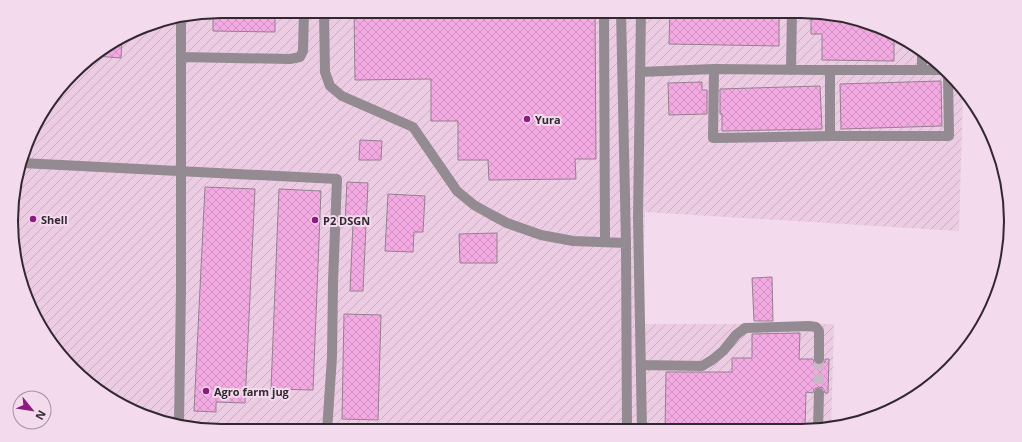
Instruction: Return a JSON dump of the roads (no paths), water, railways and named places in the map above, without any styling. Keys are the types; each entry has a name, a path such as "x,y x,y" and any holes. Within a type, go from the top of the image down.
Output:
{"street":[{"path":"181,57 290,59 300,56 303,51 304,18"},
{"path":"324,18 325,72 330,86 342,96 413,127 457,191 474,205 508,223 541,234 573,241 626,243"},
{"path":"604,18 605,242"},
{"path":"621,18 626,243 627,424"},
{"path":"641,18 638,217 642,424"},
{"path":"791,70 792,18"},
{"path":"179,420 181,288 181,22"},
{"path":"922,58 922,70"},
{"path":"640,72 714,69 937,70"},
{"path":"714,69 713,138 948,136 948,80"},
{"path":"830,70 830,136"},
{"path":"27,162 337,179 332,357 327,424"},
{"path":"641,365 702,366 723,351 741,330 745,328 816,327 819,331 819,359"},
{"path":"818,423 819,393"}],"tunnel":[{"path":"819,359 819,393"}],"place":[{"name":"Yura","path":"527,119"},
{"name":"Shell","path":"33,219"},
{"name":"P2 DSGN","path":"315,220"},
{"name":"Agro farm jug","path":"206,391"}]}
